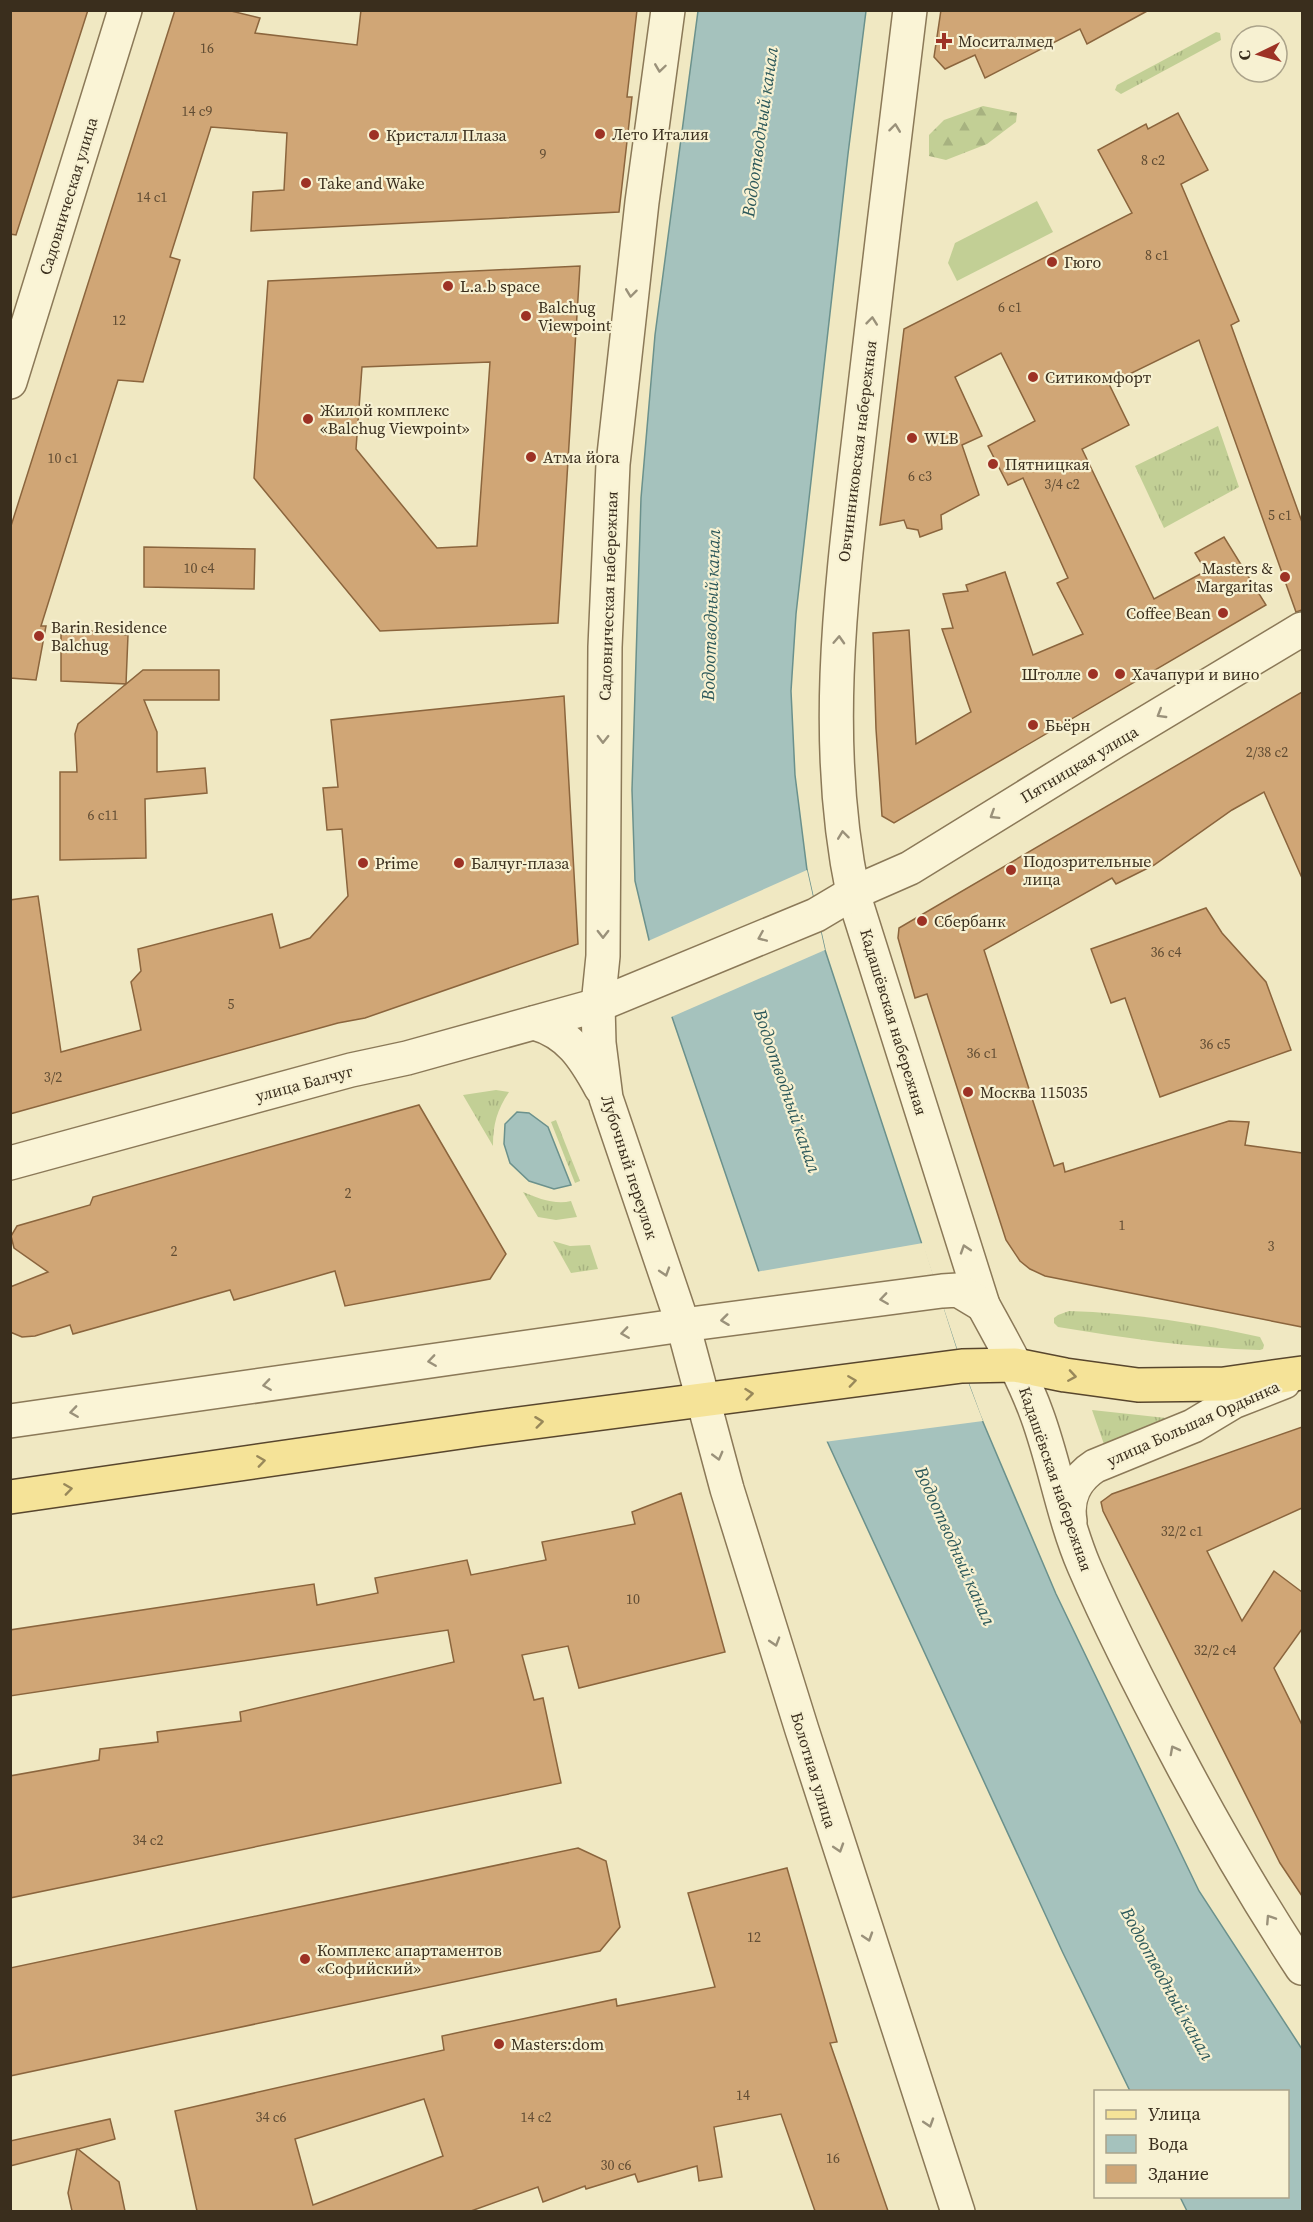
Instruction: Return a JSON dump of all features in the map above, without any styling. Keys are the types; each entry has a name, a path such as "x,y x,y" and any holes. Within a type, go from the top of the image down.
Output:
{"main road":[{"name":"улица Большая Ордынка","path":"10,1497 481,1429 962,1366 1015,1365 1065,1375 1138,1385 1224,1384 1302,1374"}],"street":[{"name":"Садовническая улица","path":"10,382 125,10"},
{"name":"Садовническая набережная","path":"598,1005 603,957 605,667 613,464 642,202 668,10"},
{"name":"Овчинниковская набережная","path":"853,893 845,856 837,762 837,664 842,582 910,10"},
{"name":"Пятницкая улица","path":"653,983 816,915 853,893 910,868 1302,629"},
{"name":"Кадашёвская набережная","path":"853,893 983,1305 1015,1365 1036,1413 1074,1541 1150,1706 1228,1850 1302,1968"},
{"name":"улица Балчуг","path":"10,1163 534,1023 598,1005 653,983"},
{"name":"Лубочный переулок","path":"598,1005 599,1043 606,1098 683,1325"},
{"path":"534,1023 550,1028 570,1043 587,1062 606,1098"},
{"path":"10,1421 683,1325 942,1291 958,1290 983,1305"},
{"name":"Болотная улица","path":"683,1325 728,1489 825,1803 958,2211"},
{"name":"улица Большая Ордынка","path":"1074,1541 1069,1515 1075,1486 1083,1473 1193,1426 1233,1402 1302,1374"}],"green space":[{"path":"1216,32 1220,33 1221,40 1121,94 1115,90 1117,85"},
{"path":"983,106 1017,113 1016,122 987,144 946,160 929,156 929,135 944,120"},
{"path":"1037,201 1053,232 957,281 948,263 955,243"},
{"path":"1218,426 1239,487 1164,528 1135,466"},
{"path":"496,1090 509,1092 496,1118 493,1146 463,1095"},
{"path":"556,1120 580,1181 575,1183 551,1122"},
{"path":"523,1192 540,1199 571,1201 577,1217 556,1220 538,1217"},
{"path":"553,1241 570,1246 590,1245 598,1269 571,1273"},
{"path":"1069,1311 1141,1316 1213,1327 1260,1337 1264,1345 1260,1350 1184,1345 1058,1327 1054,1323 1054,1318"},
{"path":"1092,1410 1166,1418 1167,1425 1106,1450"}],"water":[{"name":"Водоотводный канал","path":"698,11 866,11 796,614 791,691 795,775 807,870 825,950 980,1415 1056,1594 1199,1891 1302,2049 1302,2211 1187,2211 1180,2198 1289,2198 1289,2090 1130,2090 1063,1953 827,1441 759,1272 672,1017 649,940 635,881 632,790 641,498 655,335"},
{"path":"517,1112 529,1113 548,1127 571,1185 554,1189 529,1181 510,1163 504,1144 505,1124"}],"pier":[{"path":"807,870 825,950 669,1018 646,942"},
{"path":"923,1243 962,1366 983,1421 824,1442 756,1272"}],"building":[{"path":"10,10 88,10 16,235 10,234"},
{"path":"175,10 227,10 260,18 255,33 357,45 361,10 637,10 627,97 632,97 619,212 251,231 253,192 284,190 287,133 211,127 170,257 180,260 143,382 118,380 41,626 46,626 36,680 10,678 10,529"},
{"path":"941,10 1149,10 1087,44 1080,29 985,78 975,55 945,69 934,57"},
{"path":"1178,113 1208,170 1181,184 1239,321 1231,325 1302,522 1302,610 1296,612 1199,340 1109,384 1129,425 1082,449 1154,599 1206,571 1195,553 1224,537 1266,605 894,823 882,816 873,633 909,630 916,744 971,712 942,629 953,628 943,594 968,591 966,585 1005,572 1033,655 1083,634 1057,583 1068,578 1023,478 1008,485 988,446 1035,421 1001,353 955,377 982,436 962,445 979,495 941,515 942,529 920,537 918,530 907,528 904,520 880,525 904,329 1132,213 1098,150 1146,124 1148,129"},
{"name":"Жилой комплекс «Balchug Viewpoint»","path":"580,266 558,623 380,631 254,478 268,281","holes":["490,362 477,546 437,548 356,449 362,367"]},
{"path":"144,547 255,549 254,589 144,587"},
{"path":"61,628 128,635 126,684 61,681"},
{"path":"143,670 219,670 219,700 144,700 157,732 157,772 205,768 207,793 145,799 146,858 60,860 60,772 77,772 75,734 78,724"},
{"path":"1302,692 1302,878 1264,792 1232,810 1154,865 1116,884 1112,878 984,950 1054,1166 1063,1163 1065,1172 1229,1121 1249,1122 1245,1145 1302,1153 1302,1327 1045,1276 1020,1261 1006,1240 927,994 915,998 898,938 899,928"},
{"name":"Балчуг-плаза","path":"564,696 578,944 365,1018 338,1023 10,1114 10,900 38,896 61,1052 141,1030 131,982 141,971 138,949 272,914 280,948 310,938 348,896 342,829 327,830 323,788 338,787 331,720"},
{"path":"1206,908 1222,933 1266,982 1291,1050 1160,1097 1125,998 1111,1003 1091,949"},
{"path":"419,1105 506,1254 490,1279 345,1306 335,1271 234,1300 230,1290 73,1334 70,1325 35,1336 22,1337 10,1332 10,1287 48,1272 14,1248 11,1236 17,1226 90,1205 93,1197"},
{"path":"1302,1427 1302,1508 1207,1551 1242,1621 1274,1571 1302,1592 1302,1629 1274,1668 1302,1725 1302,1896 1280,1863 1103,1511 1101,1502 1112,1494"},
{"path":"681,1493 725,1652 579,1688 568,1646 522,1655 534,1700 543,1698 561,1783 10,1898 10,1776 99,1760 100,1749 158,1742 157,1732 241,1721 240,1712 454,1662 448,1630 10,1696 10,1630 314,1584 317,1605 378,1593 375,1578 467,1560 471,1575 546,1560 542,1542 635,1524 632,1512"},
{"name":"Комплекс апартаментов «Софийский»","path":"578,1848 606,1861 620,1927 600,1951 10,2076 10,1968"},
{"path":"787,1868 837,2042 830,2043 888,2211 815,2211 781,2114 714,2127 722,2177 699,2181 697,2166 638,2182 635,2174 586,2189 585,2186 543,2202 538,2187 471,2211 197,2211 175,2111 444,2050 442,2036 616,1999 617,2006 715,1987 688,1893","holes":["424,2099 443,2156 313,2205 295,2139"]},
{"path":"110,2119 115,2139 78,2149 119,2182 125,2211 72,2211 68,2193 77,2149 10,2166 10,2141"}],"place":[{"name":"Моситалмед","path":"944,41"},
{"name":"Лето Италия","path":"600,134"},
{"name":"Кристалл Плаза","path":"374,135"},
{"name":"Take and Wake","path":"306,183"},
{"name":"Гюго","path":"1052,262"},
{"name":"L.a.b space","path":"448,286"},
{"name":"Balchug Viewpoint","path":"526,316"},
{"name":"Ситикомфорт","path":"1033,377"},
{"name":"Жилой комплекс «Balchug Viewpoint»","path":"308,419"},
{"name":"WLB","path":"912,438"},
{"name":"Атма йога","path":"531,457"},
{"name":"Пятницкая","path":"993,464"},
{"name":"Masters & Margaritas","path":"1285,577"},
{"name":"Coffee Bean","path":"1223,613"},
{"name":"Barin Residence Balchug","path":"39,636"},
{"name":"Штолле","path":"1093,674"},
{"name":"Хачапури и вино","path":"1120,674"},
{"name":"Бьёрн","path":"1033,725"},
{"name":"Prime","path":"363,863"},
{"name":"Балчуг-плаза","path":"459,863"},
{"name":"Подозрительные лица","path":"1011,870"},
{"name":"Сбербанк","path":"922,921"},
{"name":"Москва 115035","path":"968,1092"},
{"name":"Комплекс апартаментов «Софийский»","path":"305,1959"},
{"name":"Masters:dom","path":"499,2044"}]}
